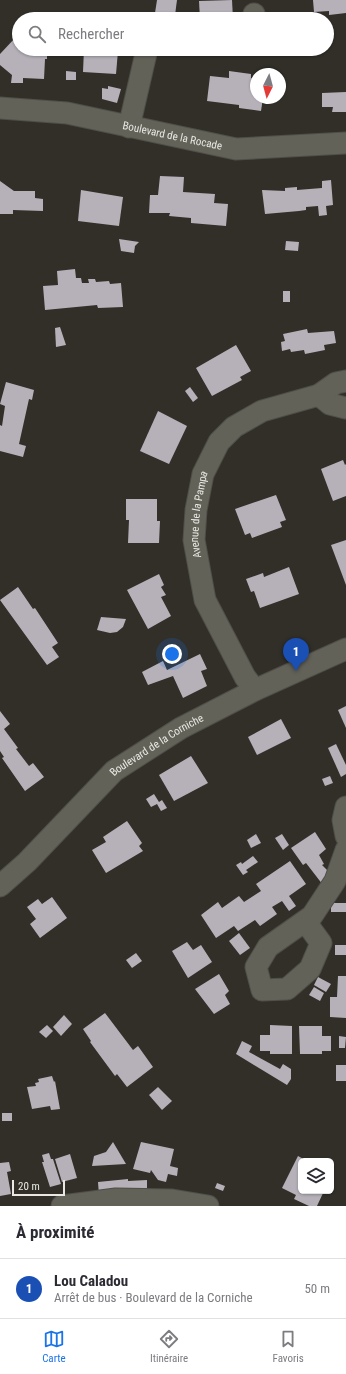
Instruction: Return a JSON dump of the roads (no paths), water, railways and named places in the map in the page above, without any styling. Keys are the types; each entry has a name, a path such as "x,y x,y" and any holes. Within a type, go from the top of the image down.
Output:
{"street":[{"path":"129,127 145,56"},
{"name":"Boulevard de la Rocade","path":"0,108 67,113 236,149 346,143"},
{"name":"Avenue de la Pampa","path":"255,690 245,677 205,600 194,540 196,510 203,474 219,442 234,427 262,411 319,395 336,384 346,381"},
{"path":"319,395 330,404 346,408"},
{"name":"Boulevard de la Corniche","path":"0,886 27,862 114,771 181,728 255,690 346,649"},
{"path":"346,807 343,820 346,836"},
{"path":"305,921 312,916 335,881 346,850"},
{"path":"62,1206 124,1199 172,1200 208,1206"}],"place":[{"name":"Lou Caladou","path":"296,671"}]}
